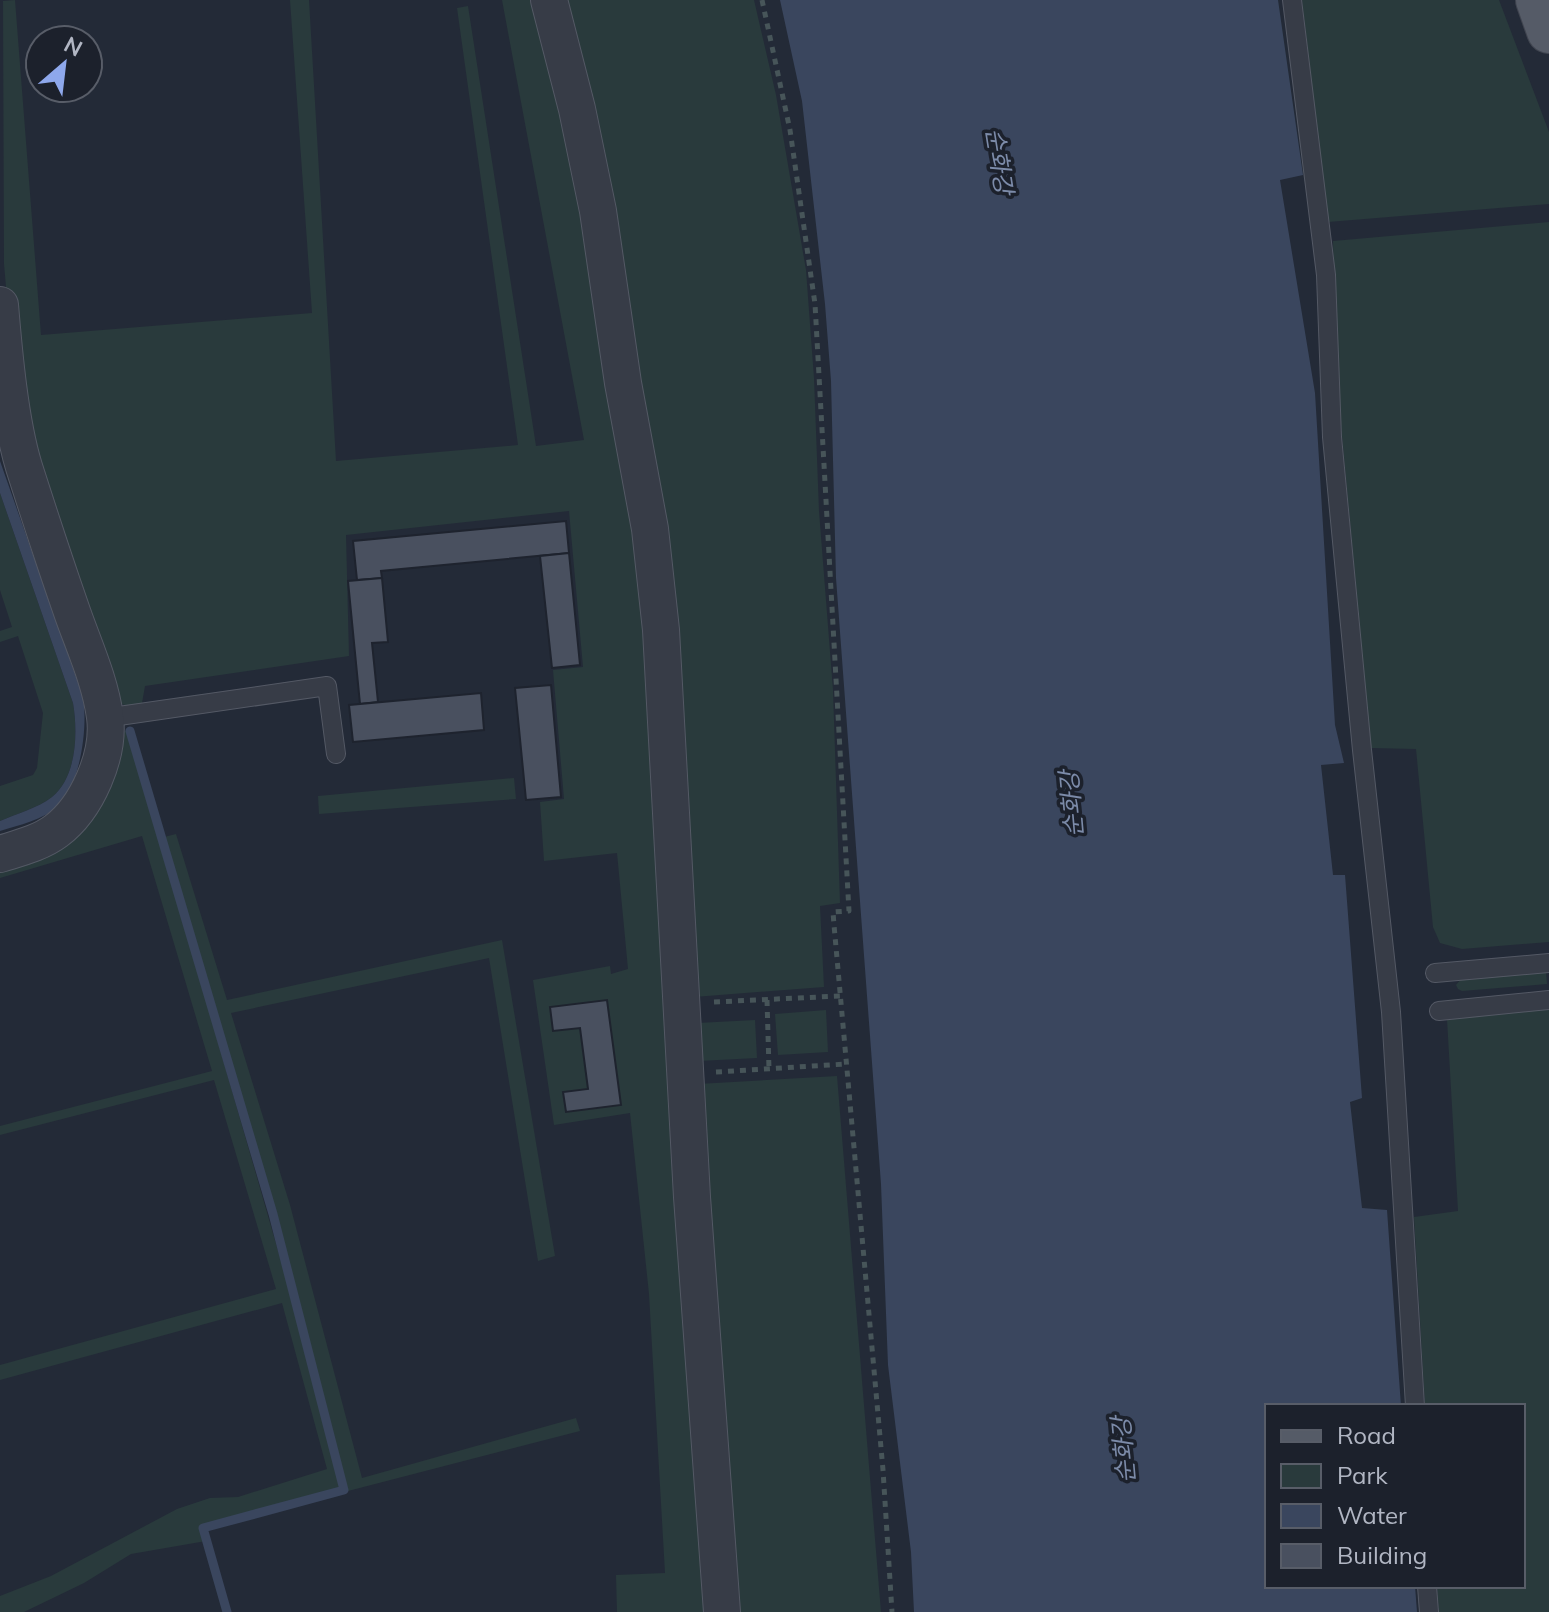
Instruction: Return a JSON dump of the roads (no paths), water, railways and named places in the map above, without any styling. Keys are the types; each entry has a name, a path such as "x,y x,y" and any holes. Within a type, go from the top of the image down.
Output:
{"main road":[{"path":"1538,0 1549,31"}],"street":[{"path":"549,0 590,170 623,383 650,529 662,645 692,1197 722,1612"},
{"path":"0,305 22,463 105,718 98,766 76,809 58,830 42,840 0,854"}],"lane":[{"path":"1292,0 1326,275 1332,437 1391,1012 1415,1404"},
{"path":"105,718 327,686 336,754"},
{"path":"1435,973 1549,963"},
{"path":"1439,1011 1549,1000"},
{"path":"1427,1588 1429,1612"}],"water":[{"name":"순화강","path":"780,0 1278,0 1303,175 1280,180 1315,393 1335,725 1344,763 1321,765 1333,875 1345,875 1362,1098 1350,1102 1362,1208 1387,1210 1401,1404 1265,1404 1265,1588 1415,1588 1417,1612 914,1612 911,1552 888,1365 881,1184 836,578 831,381 802,101"},
{"path":"0,461 83,697 84,723 81,754 66,796 45,815 0,831 0,821 40,804 60,788 71,766 75,727 73,703 0,493"}],"waterway":[{"path":"130,731 273,1214 344,1490 203,1528 227,1612"}]}
